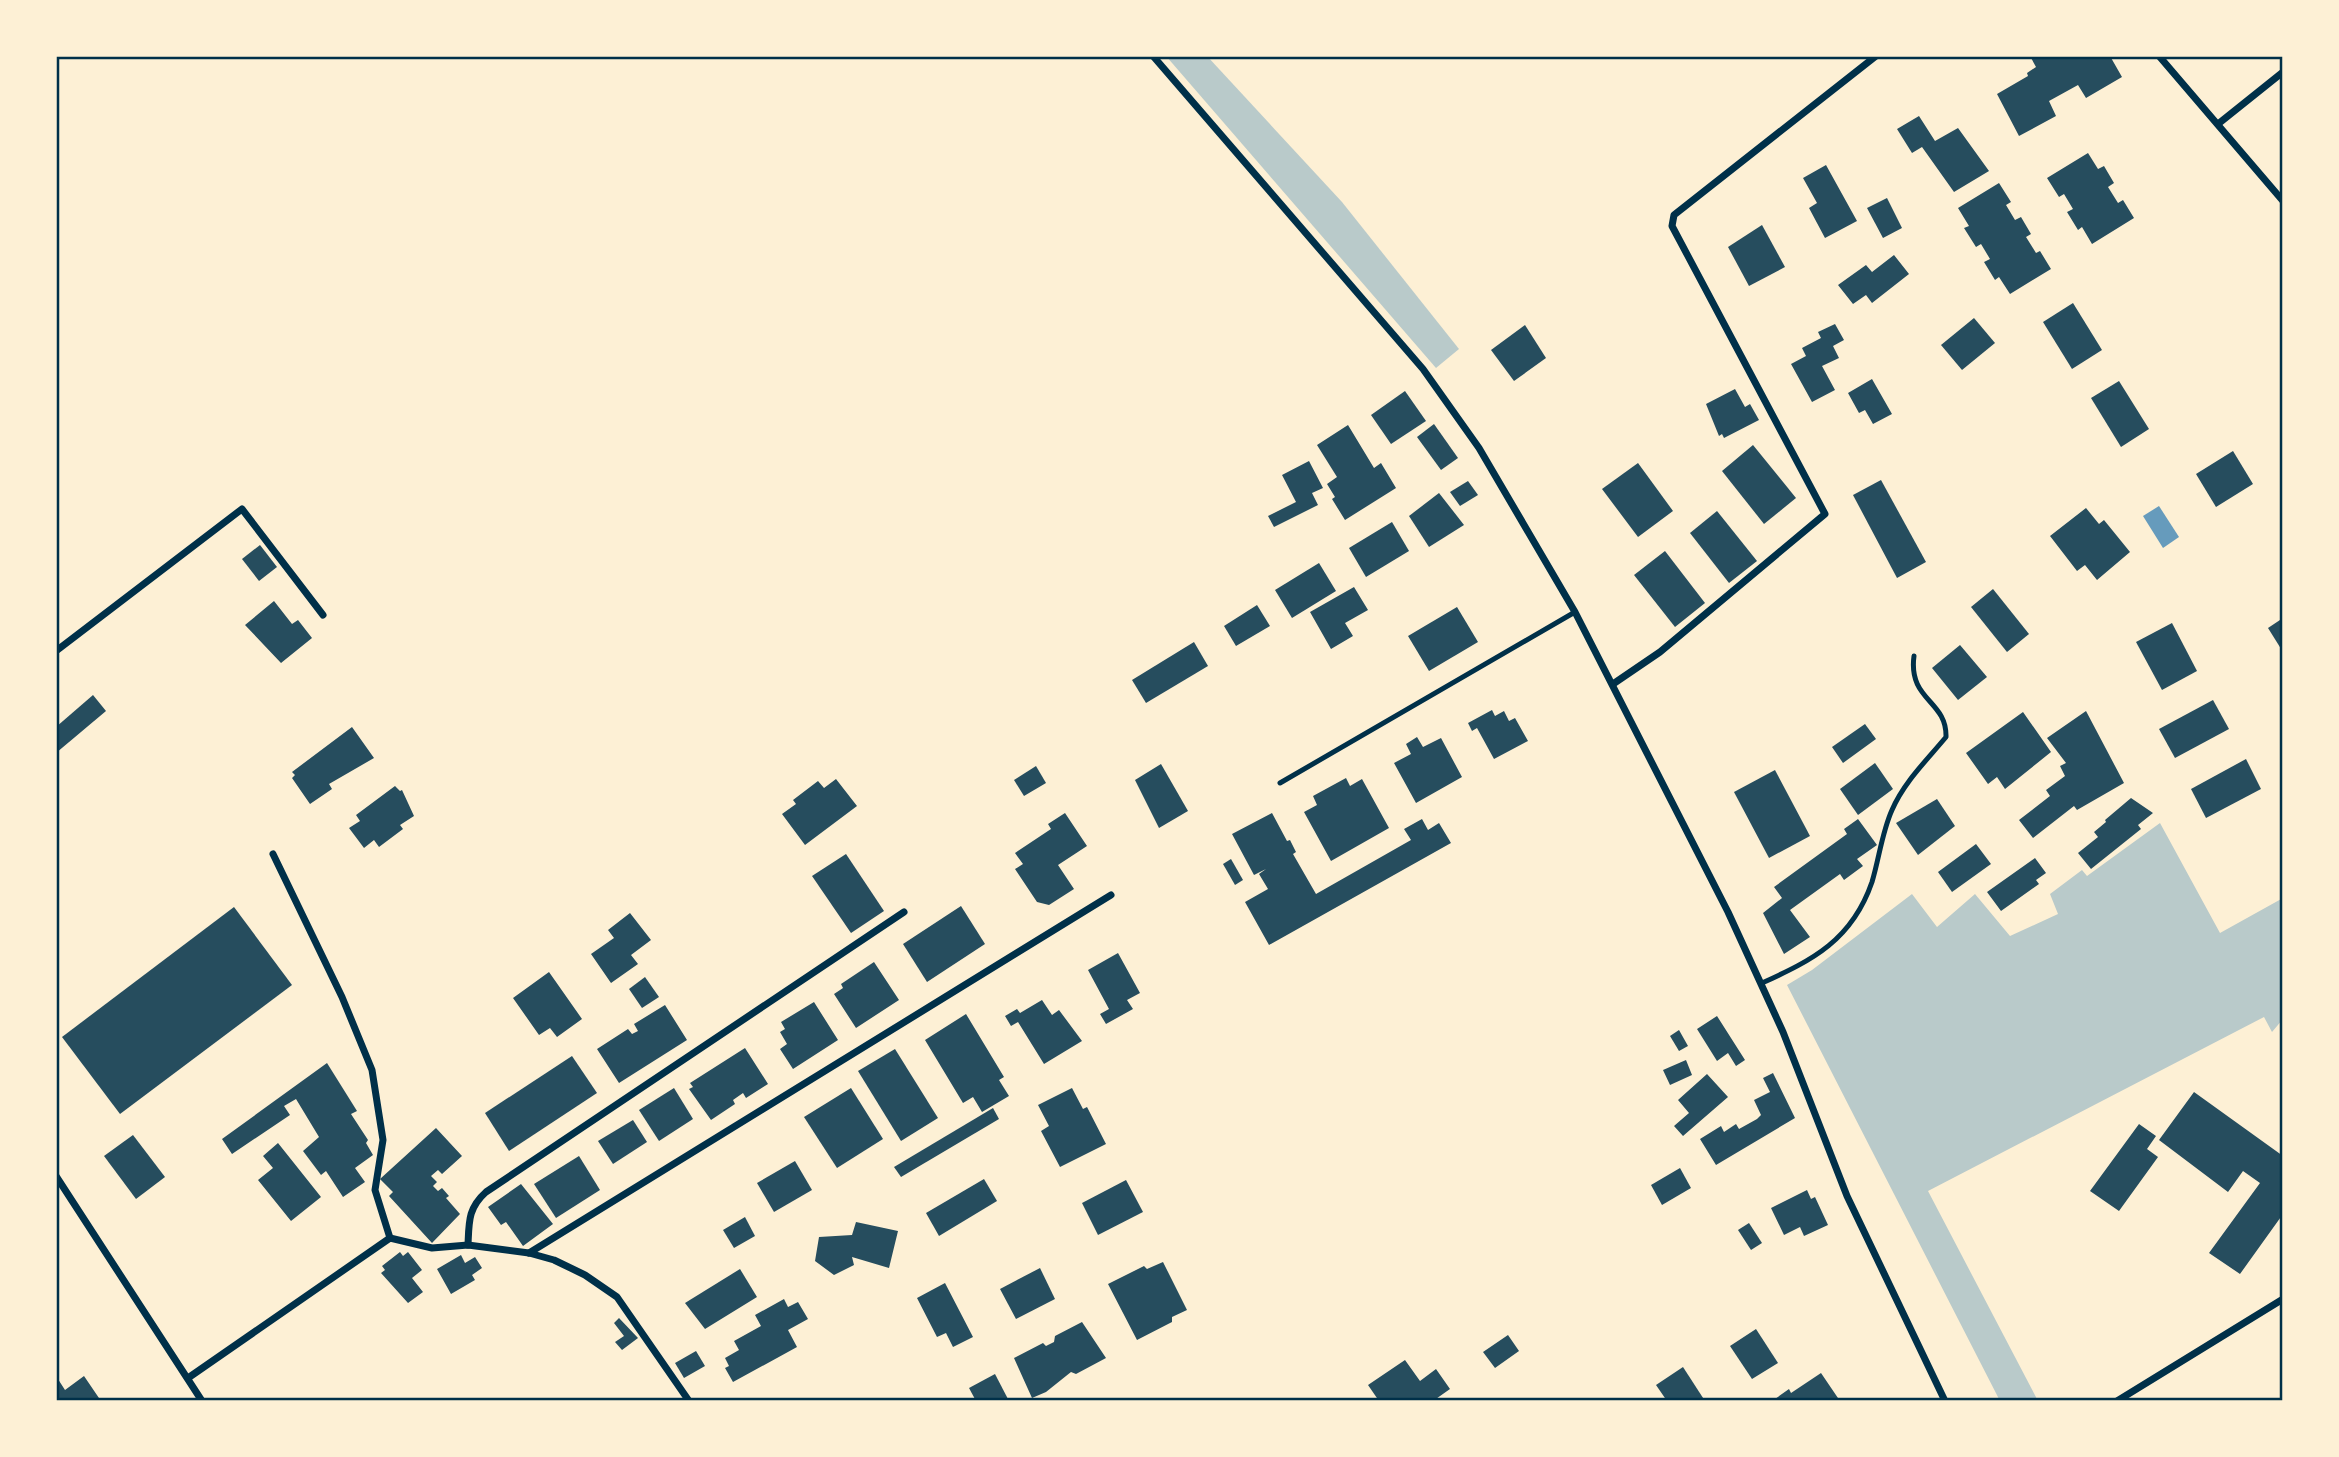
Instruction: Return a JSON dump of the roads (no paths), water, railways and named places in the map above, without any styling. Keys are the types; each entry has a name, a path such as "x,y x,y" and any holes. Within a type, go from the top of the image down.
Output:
{"street":[{"path":"1153,56 1423,369 1479,448 1576,612 1762,983 1853,1208 1945,1401"},
{"path":"1613,684 1660,652 1825,514 1672,226 1674,215 1876,56"},
{"path":"2159,56 2283,201"},
{"path":"2218,124 2283,72"},
{"path":"56,651 242,509 323,615"},
{"path":"273,854 342,997 372,1070 383,1140 375,1190 390,1238"},
{"path":"529,1253 1111,895"},
{"path":"468,1245 469,1216 473,1204 486,1192 904,912"},
{"path":"56,1176 202,1401"},
{"path":"188,1378 390,1238 432,1248 468,1245 529,1253 554,1260 585,1275 617,1297 689,1401"},
{"path":"2117,1401 2283,1299"}],"lane":[{"path":"1280,783 1576,612"},
{"path":"1762,983 1823,953 1859,911 1871,884 1892,811 1909,781 1946,737 1942,718 1914,683 1914,656"}],"water":[{"path":"2159,506 2179,537 2163,548 2143,516"}]}
